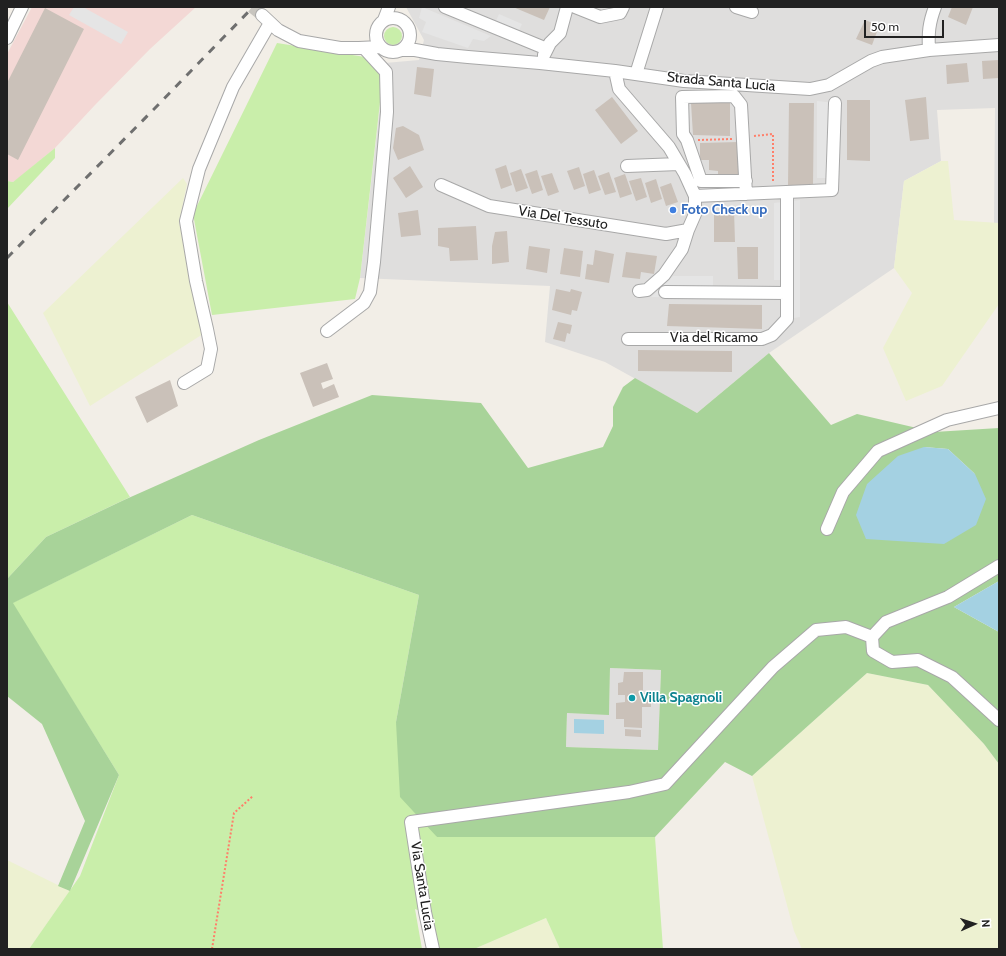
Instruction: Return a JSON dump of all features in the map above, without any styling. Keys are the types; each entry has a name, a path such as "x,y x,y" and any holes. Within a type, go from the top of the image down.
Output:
{"street":[{"path":"7,38 22,7"},
{"path":"384,20 389,18 399,19 407,25 410,39 402,50 392,53 388,52 380,47 376,38 376,33 380,24 384,20 389,7"},
{"path":"394,7 399,19"},
{"path":"445,7 547,49"},
{"path":"540,63 550,43 560,33 567,7"},
{"path":"575,7 600,17 620,13 623,7"},
{"path":"636,74 656,7"},
{"path":"736,7 752,12"},
{"path":"929,50 928,35 931,19 936,7"},
{"path":"184,383 207,369 210,349 196,281 186,221 199,169 233,87 266,19 278,30 299,41 340,48 380,47"},
{"name":"Strada Santa Lucia","path":"410,34 417,42 437,54"},
{"name":"Strada Santa Lucia","path":"402,50 415,50 437,54 615,71 684,81 810,89 829,84 871,61 882,57 929,50 999,45"},
{"path":"327,331 364,303 370,292 374,262 388,112 386,72 364,48"},
{"path":"615,71 619,89 669,147 685,174 695,196 695,214 682,249 664,275 647,290 639,291"},
{"path":"746,181 701,181 687,140 683,134 682,97 734,96 741,105 749,137 746,194"},
{"path":"695,196 832,190 835,102"},
{"path":"627,166 679,164"},
{"name":"Via Del Tessuto","path":"441,185 489,206 666,234 688,230"},
{"name":"Via del Ricamo","path":"628,339 762,339 772,335 787,319 788,192"},
{"path":"665,292 787,293"},
{"path":"827,529 843,492 878,451 947,420 999,408"},
{"path":"999,566 948,597 886,622 872,637 873,651 892,662 918,660 952,677 999,720"},
{"name":"Via Santa Lucia","path":"433,949 425,912 411,822 629,792 665,784 773,667 816,630 846,627 872,637"}],"path":[{"path":"687,140 749,137 773,134 774,193"},
{"path":"212,949 234,813 253,796"}],"shaded area":[{"path":"32,7 196,7 150,49 55,148 13,182 7,181 7,54"},
{"path":"74,7 83,7 128,32 121,44 69,15"},
{"path":"406,7 999,7 999,223 994,223 995,108 937,110 941,161 904,181 894,268 769,353 697,413 605,362 545,342 550,286 360,278 385,63 419,60 424,40"},
{"path":"422,7 491,36 484,41 473,39 468,48 422,32 426,22 419,18"},
{"path":"499,14 522,24 517,34 494,25"},
{"path":"817,101 835,103 833,178 817,178"},
{"path":"800,200 800,317 787,319 787,280 774,280 774,203"},
{"path":"673,276 713,276 713,298 651,297"},
{"path":"610,668 661,670 658,750 566,747 567,713 609,714"}],"green space":[{"path":"393,27 399,30 402,36 399,42 393,45 387,42 384,36 387,30"},
{"path":"277,43 365,57 383,76 360,278 355,299 212,315 193,214"},
{"path":"55,148 55,158 7,209 7,181 13,182"},
{"path":"941,161 948,161 954,220 999,223 999,304 942,386 906,401 883,348 912,293 894,268 904,181"},
{"path":"183,178 187,184 179,222 203,334 90,406 43,313"},
{"path":"7,302 130,497 46,537 7,579"},
{"path":"769,353 831,425 857,414 934,432 999,428 999,581 954,607 999,632 999,764 984,744 928,685 867,673 752,776 725,762 655,837 437,837 400,797 396,722 419,595 192,515 13,603 119,775 70,891 58,886 85,821 42,724 7,696 7,579 46,537 124,500 259,440 372,395 481,403 528,468 603,447 613,426 613,407 623,387 635,378 697,413","holes":["924,447 948,449 975,474","610,668 661,670 658,750 566,747 567,713 609,715"]},
{"path":"192,515 419,595 396,722 437,837 655,837 663,949 560,949 546,918 474,949 436,949 425,913 415,909 422,949 29,949 80,876 119,775 12,603"},
{"path":"867,673 928,685 984,744 999,764 999,949 802,949 794,931 752,776"},
{"path":"7,860 70,891 29,949 7,949"},
{"path":"546,918 560,949 474,949"}],"water":[{"path":"924,447 948,449 975,474 986,499 976,525 944,544 866,539 856,515 867,484 898,456"},
{"path":"999,581 999,632 954,607"},
{"path":"574,719 604,720 604,734 574,733"}],"building":[{"path":"513,7 550,7 544,20"},
{"path":"952,7 973,7 966,25 948,17"},
{"path":"45,8 84,29 18,160 7,154 7,83"},
{"path":"865,20 875,24 873,27 878,29 872,45 856,39"},
{"path":"999,60 999,78 983,79 982,61"},
{"path":"967,63 969,82 947,84 946,65"},
{"path":"417,67 434,69 431,97 414,94"},
{"path":"612,97 638,131 621,144 595,110"},
{"path":"926,97 929,139 910,141 905,100"},
{"path":"847,100 870,100 870,161 847,160"},
{"path":"691,103 730,103 730,136 693,135"},
{"path":"789,103 814,103 813,185 788,185"},
{"path":"403,126 419,135 424,150 398,160 393,148 396,128"},
{"path":"739,142 739,177 718,177 718,171 709,170 709,160 700,160 700,143"},
{"path":"506,165 512,185 501,189 495,169"},
{"path":"410,166 423,187 406,198 393,178"},
{"path":"579,167 585,186 574,190 567,171"},
{"path":"521,169 528,188 516,192 510,173"},
{"path":"537,170 543,190 532,194 525,174"},
{"path":"594,170 601,190 589,194 583,174"},
{"path":"609,172 616,192 605,195 598,176"},
{"path":"552,173 559,192 548,196 541,176"},
{"path":"625,174 632,194 620,198 614,178"},
{"path":"641,178 647,197 636,201 629,181"},
{"path":"656,179 662,199 651,203 645,183"},
{"path":"671,183 678,202 666,206 660,187"},
{"path":"418,210 421,235 401,237 398,213"},
{"path":"734,210 735,242 714,242 714,211"},
{"path":"476,226 478,260 450,261 449,248 438,246 438,228"},
{"path":"507,231 509,262 492,264 492,246 495,232"},
{"path":"529,246 550,249 547,273 526,269"},
{"path":"737,247 758,247 758,279 738,279"},
{"path":"564,248 583,251 580,277 560,274"},
{"path":"595,250 614,254 609,283 585,279 587,264 593,265"},
{"path":"626,252 657,256 654,274 641,272 640,279 622,277"},
{"path":"556,289 570,292 571,289 582,292 577,311 572,310 571,315 552,310"},
{"path":"669,304 762,305 762,329 667,326"},
{"path":"558,322 572,325 570,334 567,333 565,342 553,339"},
{"path":"638,350 732,351 732,372 638,371"},
{"path":"327,363 333,379 321,383 323,389 334,384 339,397 313,407 300,373"},
{"path":"170,380 178,406 147,423 135,397"},
{"name":"Villa Spagnoli","path":"624,672 643,672 643,693 651,694 651,707 642,707 642,728 624,727 624,719 616,719 616,703 625,702 625,695 618,695 618,683 623,682"},
{"path":"625,729 641,730 641,737 625,736"}],"tunnel":[{"path":"252,7 262,15"}],"railway":[{"path":"7,258 253,7"}],"place":[{"name":"Foto Check up","path":"673,210"},
{"name":"Villa Spagnoli","path":"632,698"}]}
